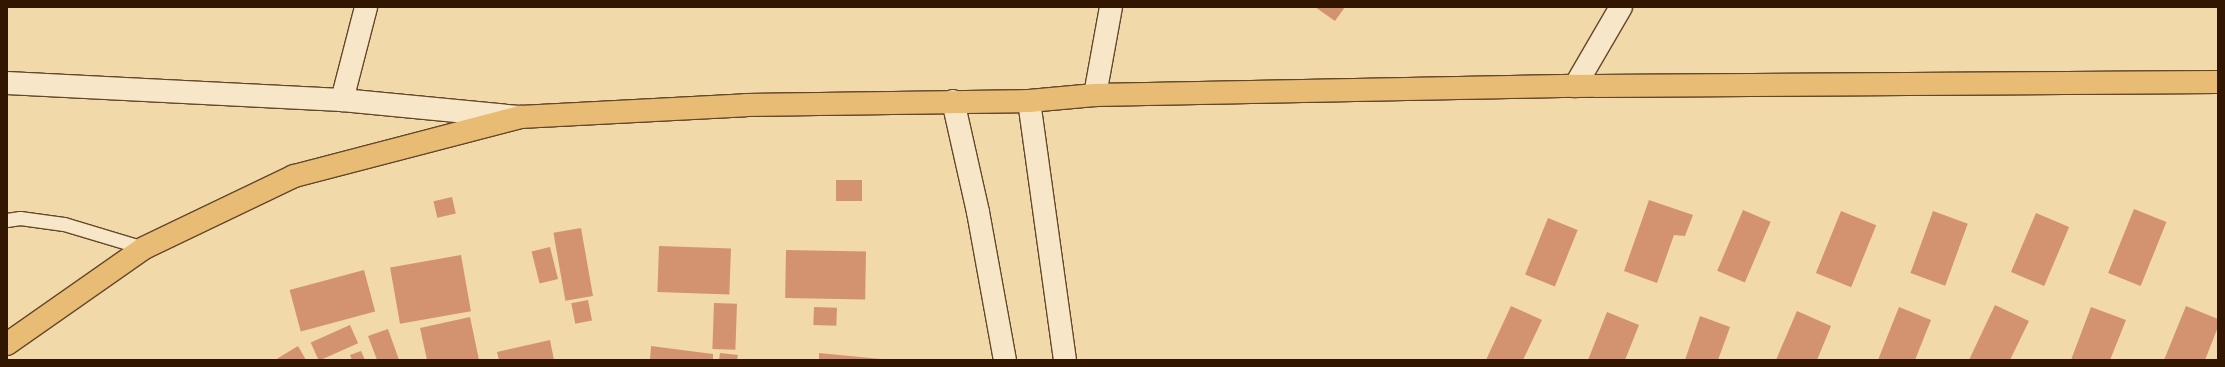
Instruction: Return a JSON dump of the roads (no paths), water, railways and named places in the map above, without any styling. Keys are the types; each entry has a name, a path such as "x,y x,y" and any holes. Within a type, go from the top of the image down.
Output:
{"highway":[{"path":"7,344 144,248 294,176 520,117 746,105 1029,101 1095,95 1576,86 2218,82"}],"street":[{"path":"342,100 366,7"},
{"path":"1095,95 1111,7"},
{"path":"1576,86 1621,7"},
{"path":"7,83 342,100 520,117"},
{"path":"953,101 978,212 1005,360"},
{"path":"1029,101 1065,360"}],"lane":[{"path":"7,220 20,218 64,224 144,248"}]}
